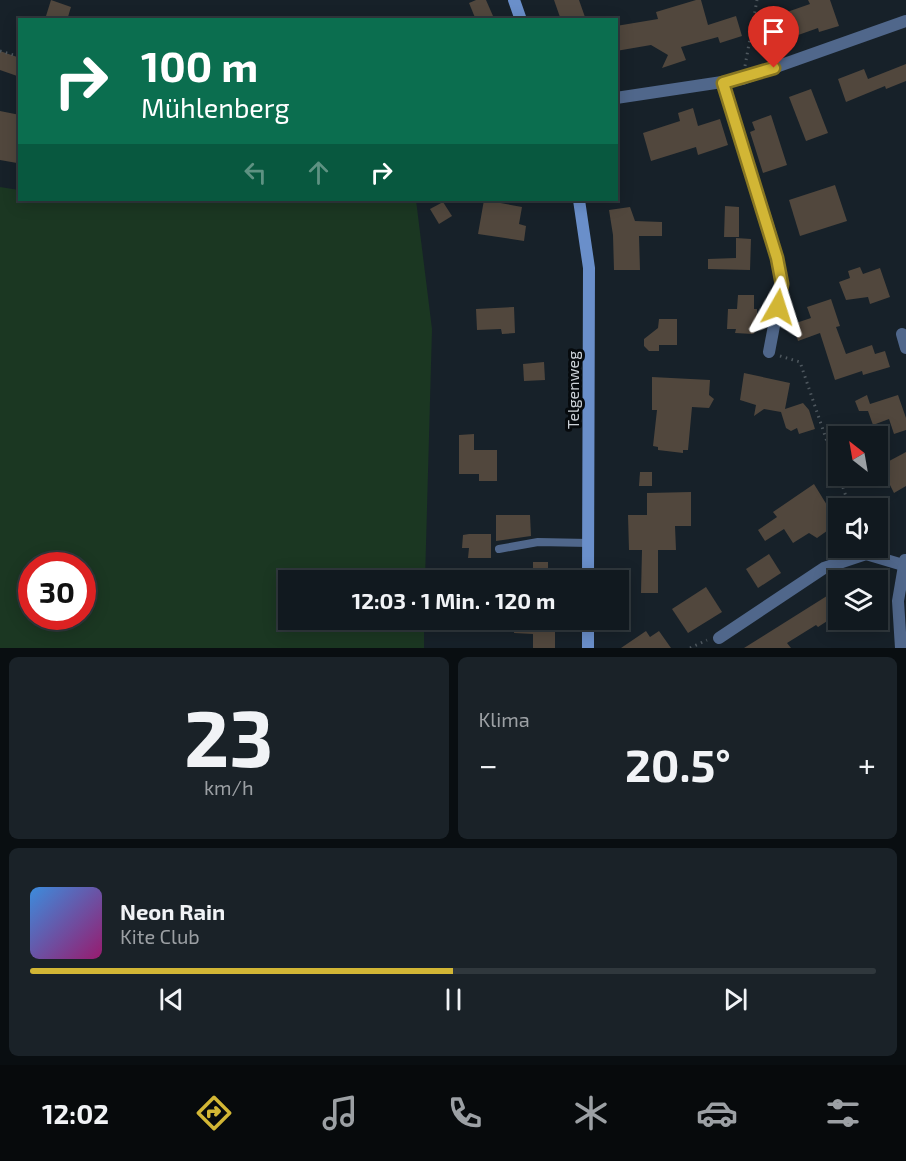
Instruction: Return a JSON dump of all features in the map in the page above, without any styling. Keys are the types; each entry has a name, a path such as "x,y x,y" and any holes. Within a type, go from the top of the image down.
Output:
{"main road":[{"path":"514,0 520,18"},
{"name":"Telgenweg","path":"579,201 589,268 588,570"},
{"path":"588,630 588,648"}],"street":[{"path":"618,98 747,78 906,21"},
{"path":"723,83 773,243 782,284 769,352"},
{"path":"902,334 906,348"},
{"path":"719,638 824,568 866,554 904,562 898,602 901,648"}],"lane":[{"path":"499,549 538,542 589,543"}],"path":[{"path":"747,78 744,65 757,0"},
{"path":"0,51 18,56"},
{"path":"769,352 800,362 828,443"},
{"path":"690,648 703,640 719,638"}],"green space":[{"path":"0,187 18,190 18,201 416,201 432,329 425,570 278,570 278,630 424,630 424,648 0,648"}],"building":[{"path":"51,0 71,7 68,18 46,16"},
{"path":"486,0 493,16 475,18 469,3"},
{"path":"554,0 579,0 585,18 560,18"},
{"path":"701,0 708,25 736,16 742,36 720,43 718,37 681,47 686,60 662,68 668,55 651,45 618,51 618,26 658,19 656,12"},
{"path":"808,0 830,0 839,26 819,32 818,28 770,45 761,21 810,4"},
{"path":"0,51 18,57 18,76 0,70"},
{"path":"906,64 906,81 886,89 885,86 846,102 838,79 864,69 868,79"},
{"path":"811,89 828,133 806,141 789,97"},
{"path":"693,108 698,126 720,119 728,145 698,155 696,147 651,161 643,133 680,121 678,113"},
{"path":"0,111 18,115 18,147 17,163 0,160"},
{"path":"771,115 787,165 763,173 750,132 755,130 752,122"},
{"path":"835,185 847,221 800,236 789,200"},
{"path":"484,201 522,207 519,224 526,226 524,241 478,234"},
{"path":"443,202 452,216 439,224 430,209"},
{"path":"725,206 739,207 739,237 724,237"},
{"path":"630,207 635,221 662,222 662,236 639,236 640,270 614,270 613,235 609,210"},
{"path":"736,238 751,239 750,270 708,269 708,259 736,258"},
{"path":"860,267 863,274 880,268 890,297 870,304 868,297 846,300 839,282 850,278 848,271"},
{"path":"738,295 754,295 754,309 757,309 757,320 762,325 753,334 735,333 736,329 727,329 728,309 737,309"},
{"path":"831,299 840,326 836,327 846,354 872,345 875,354 885,351 890,367 863,375 862,371 835,380 820,333 798,341 793,324 811,318 807,307"},
{"path":"514,307 515,333 502,334 501,329 477,330 476,309"},
{"path":"659,319 677,319 677,345 659,345 659,351 649,351 644,346 644,339 658,328"},
{"path":"544,362 545,380 524,381 523,364"},
{"path":"744,373 790,383 785,409 803,403 809,410 815,429 799,434 797,428 791,431 786,428 781,412 764,409 754,416 756,405 740,400"},
{"path":"652,377 710,380 709,395 714,399 709,408 692,407 688,450 683,450 683,453 658,450 658,447 653,446 657,410 652,410"},
{"path":"867,395 870,404 898,395 906,418 906,430 894,434 889,419 873,425 868,411 859,411 855,401"},
{"path":"474,434 474,450 497,450 497,481 479,481 479,474 459,474 459,435"},
{"path":"906,452 906,486 894,493 888,484 888,462"},
{"path":"640,472 652,472 652,486 639,486"},
{"path":"814,484 828,507 828,530 817,538 809,533 793,543 784,529 765,541 758,530 777,517 773,512"},
{"path":"691,492 691,526 675,526 676,550 658,550 658,593 641,593 642,550 629,550 628,515 647,515 647,493"},
{"path":"496,515 530,515 531,536 496,541"},
{"path":"491,534 491,558 468,558 469,548 462,548 463,535"},
{"path":"769,554 781,573 758,588 746,569"},
{"path":"533,562 548,562 548,570 533,570"},
{"path":"706,587 722,612 688,633 672,609"},
{"path":"828,595 828,620 818,627 816,625 787,643 791,648 744,648"},
{"path":"514,630 555,631 555,648 533,648 533,634 514,633"},
{"path":"646,631 650,637 659,631 671,648 621,648"}],"route":[{"path":"774,68 723,83 777,258 782,284 778,307"}]}
